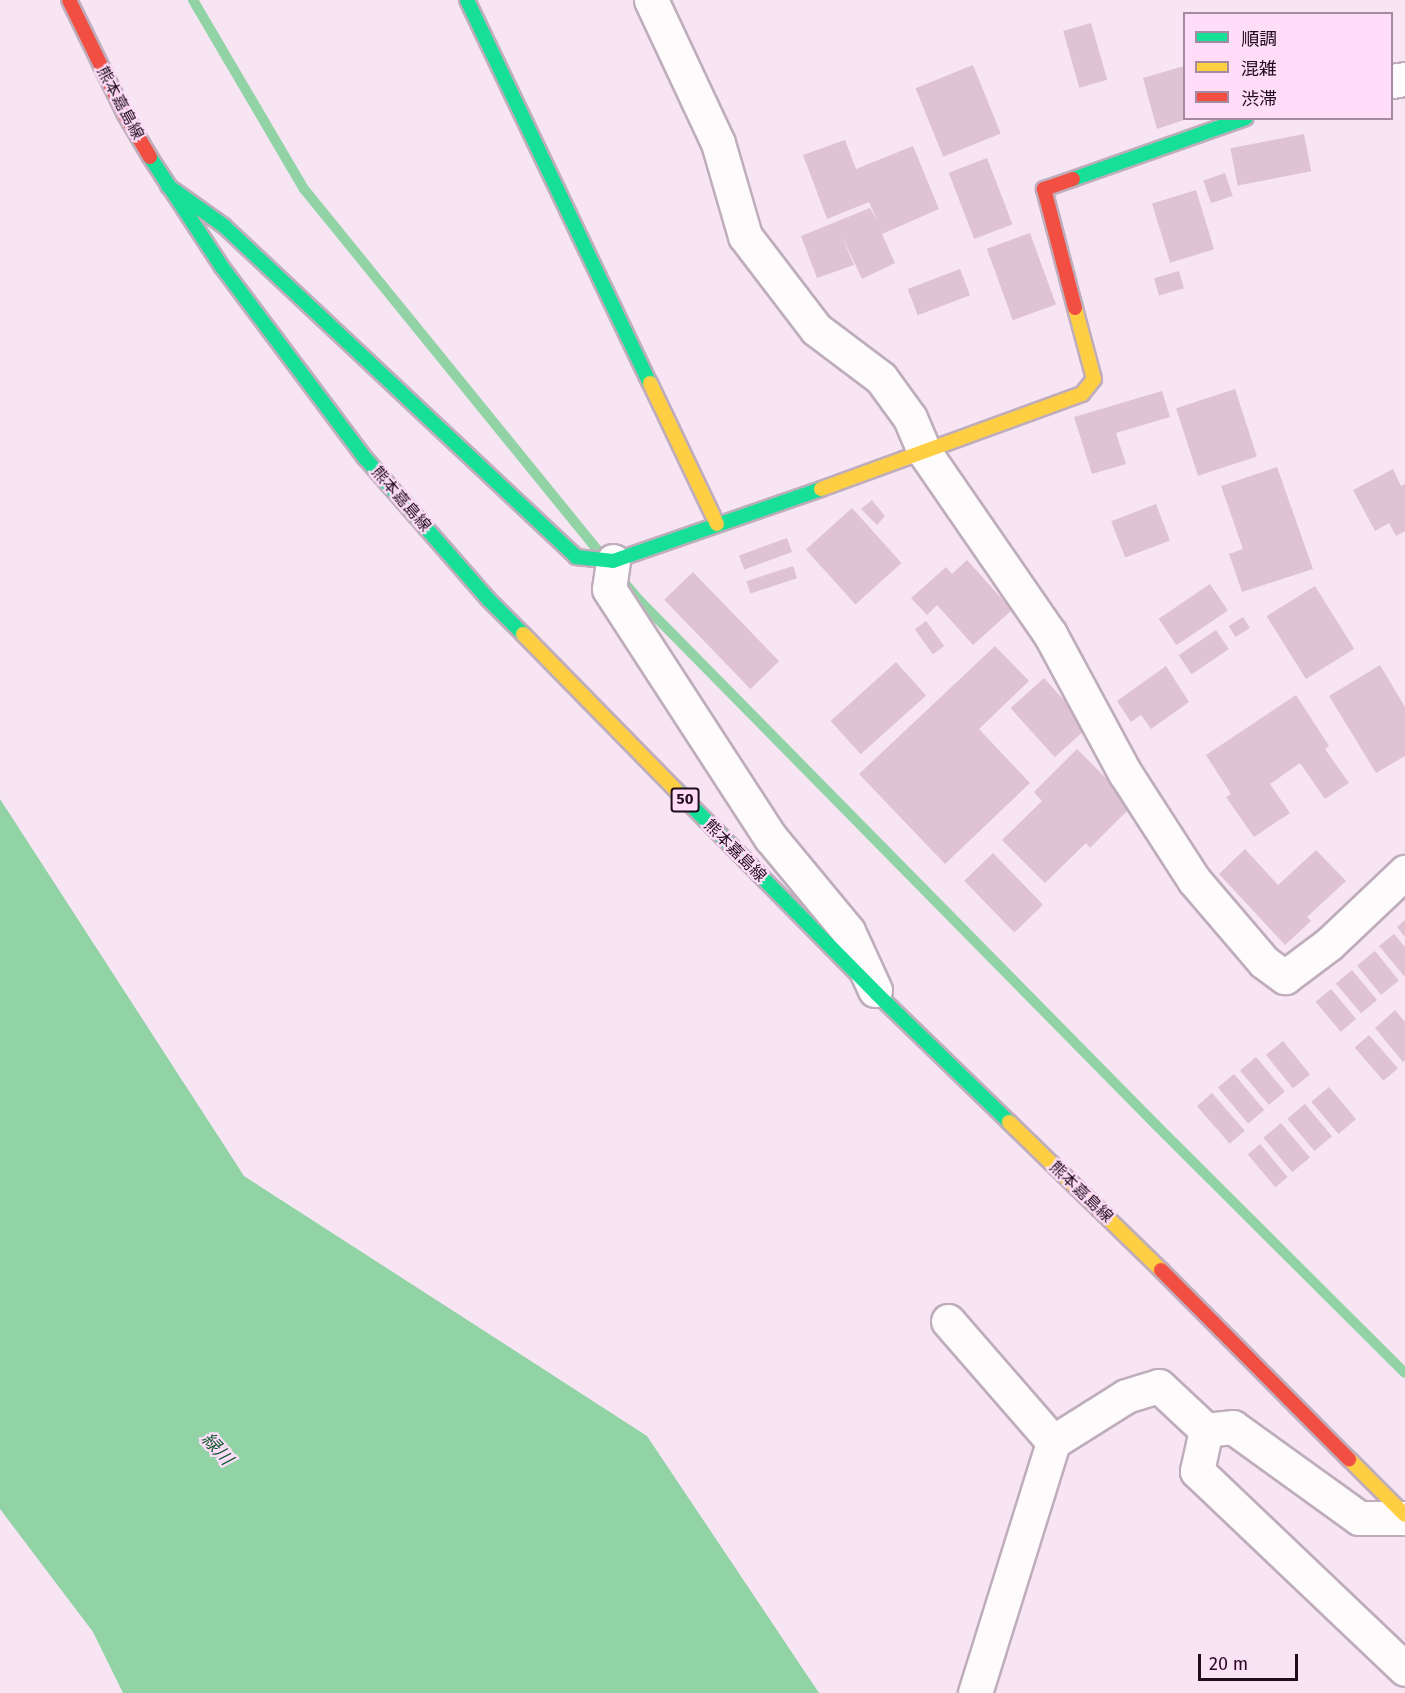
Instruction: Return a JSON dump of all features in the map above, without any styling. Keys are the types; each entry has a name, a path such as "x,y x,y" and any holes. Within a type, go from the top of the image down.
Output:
{"street":[{"name":"熊本嘉島線","path":"69,0 124,113 166,185 222,267 365,458 488,599 877,994 1182,1290 1405,1516"},
{"path":"467,0 717,524"},
{"path":"651,0 718,143 745,236 816,329 881,378 910,418 926,453 1050,634 1125,773 1194,880 1264,962 1285,977 1329,944 1403,879"},
{"path":"166,185 224,226 576,557 613,561 926,453 1082,394 1094,379 1044,189 1240,120"},
{"path":"613,561 609,589 771,838 848,931 877,994"},
{"path":"948,1321 1053,1442"},
{"path":"975,1693 1053,1442 1126,1396 1159,1386 1206,1430 1233,1427 1359,1518 1405,1516"},
{"path":"1206,1430 1197,1471 1405,1669"}],"water":[{"name":"緑川","path":"0,799 244,1176 647,1436 819,1693 123,1693 93,1632 0,1509"}],"building":[{"path":"1091,23 1107,80 1079,88 1063,31"},
{"path":"973,65 1001,134 943,157 916,88"},
{"path":"1183,66 1184,120 1157,129 1143,78"},
{"path":"1304,134 1311,171 1238,186 1230,148"},
{"path":"845,140 856,169 913,146 939,209 882,234 895,263 862,279 841,234 854,265 817,278 801,236 870,208 878,222 869,202 827,219 803,155"},
{"path":"987,158 1012,224 974,239 949,173"},
{"path":"1225,173 1233,196 1211,203 1203,180"},
{"path":"1196,190 1214,249 1170,263 1152,203"},
{"path":"1030,233 1056,304 1013,320 987,249"},
{"path":"960,269 970,295 918,315 908,289"},
{"path":"1179,271 1184,288 1159,295 1154,278"},
{"path":"1235,389 1257,457 1198,476 1176,408"},
{"path":"1162,391 1170,417 1116,433 1126,464 1092,474 1074,417"},
{"path":"1277,467 1313,569 1242,592 1229,554 1243,549 1221,486"},
{"path":"1393,469 1401,486 1405,484 1405,531 1396,536 1389,523 1375,531 1353,490"},
{"path":"872,500 885,516 877,525 861,509"},
{"path":"1156,504 1170,540 1125,558 1111,521"},
{"path":"852,508 902,563 855,604 806,549"},
{"path":"787,538 792,552 744,570 739,555"},
{"path":"967,560 1012,610 973,645 937,605 927,615 911,598 946,567 952,574"},
{"path":"793,566 797,578 750,594 746,581"},
{"path":"693,572 779,661 750,689 664,600"},
{"path":"1210,584 1228,611 1176,645 1159,619"},
{"path":"1315,586 1354,649 1306,679 1267,616"},
{"path":"1243,617 1250,628 1235,637 1229,626"},
{"path":"926,621 944,646 933,654 915,629"},
{"path":"1216,630 1229,649 1192,674 1179,655"},
{"path":"995,646 1029,681 979,729 1030,783 945,864 859,774"},
{"path":"896,662 926,695 861,754 831,721"},
{"path":"1380,665 1405,707 1405,756 1376,773 1329,696"},
{"path":"1166,666 1189,702 1151,729 1141,715 1131,722 1117,701"},
{"path":"1044,678 1088,727 1055,757 1011,708"},
{"path":"1296,695 1329,746 1325,749 1349,783 1325,799 1300,763 1270,784 1290,813 1254,837 1226,797 1231,794 1206,755"},
{"path":"1077,749 1133,805 1090,848 1086,843 1045,883 1002,840 1042,801 1034,792"},
{"path":"1245,849 1278,885 1316,850 1346,881 1307,917 1311,921 1285,945 1219,874"},
{"path":"993,853 1043,905 1014,933 964,881"},
{"path":"1405,920 1405,937 1397,927"},
{"path":"1394,934 1405,947 1405,977 1379,946"},
{"path":"1375,951 1399,981 1381,995 1357,965"},
{"path":"1352,970 1377,1000 1361,1013 1336,983"},
{"path":"1331,989 1356,1019 1341,1032 1316,1002"},
{"path":"1395,1010 1405,1022 1405,1060 1403,1062 1375,1028"},
{"path":"1369,1035 1398,1068 1384,1081 1355,1047"},
{"path":"1283,1041 1310,1074 1293,1088 1266,1055"},
{"path":"1256,1057 1285,1091 1269,1105 1240,1070"},
{"path":"1234,1074 1264,1110 1248,1124 1218,1087"},
{"path":"1329,1087 1356,1119 1338,1134 1311,1102"},
{"path":"1212,1093 1245,1131 1230,1144 1197,1106"},
{"path":"1305,1104 1332,1136 1314,1151 1287,1119"},
{"path":"1281,1123 1310,1157 1292,1172 1263,1138"},
{"path":"1260,1144 1288,1177 1275,1187 1248,1154"}],"waterway":[{"path":"193,0 304,189 600,553"},
{"path":"617,574 638,599 1156,1125 1405,1373"}],"traffic: fast":[{"path":"467,0 650,383"},
{"path":"1073,179 1240,120"},
{"path":"150,157 222,267 365,458 488,599 523,634"},
{"path":"168,186 224,226 576,557 613,561 821,489"},
{"path":"676,790 877,994 1009,1122"}],"traffic: slow":[{"path":"821,489 1082,394 1094,379 1075,308"},
{"path":"650,383 717,524"},
{"path":"523,634 676,790"},
{"path":"1009,1122 1161,1270"},
{"path":"1349,1459 1405,1515"}],"traffic: jam":[{"path":"69,0 124,113 150,157"},
{"path":"1073,179 1044,189 1075,308"},
{"path":"1161,1270 1349,1459"}]}
